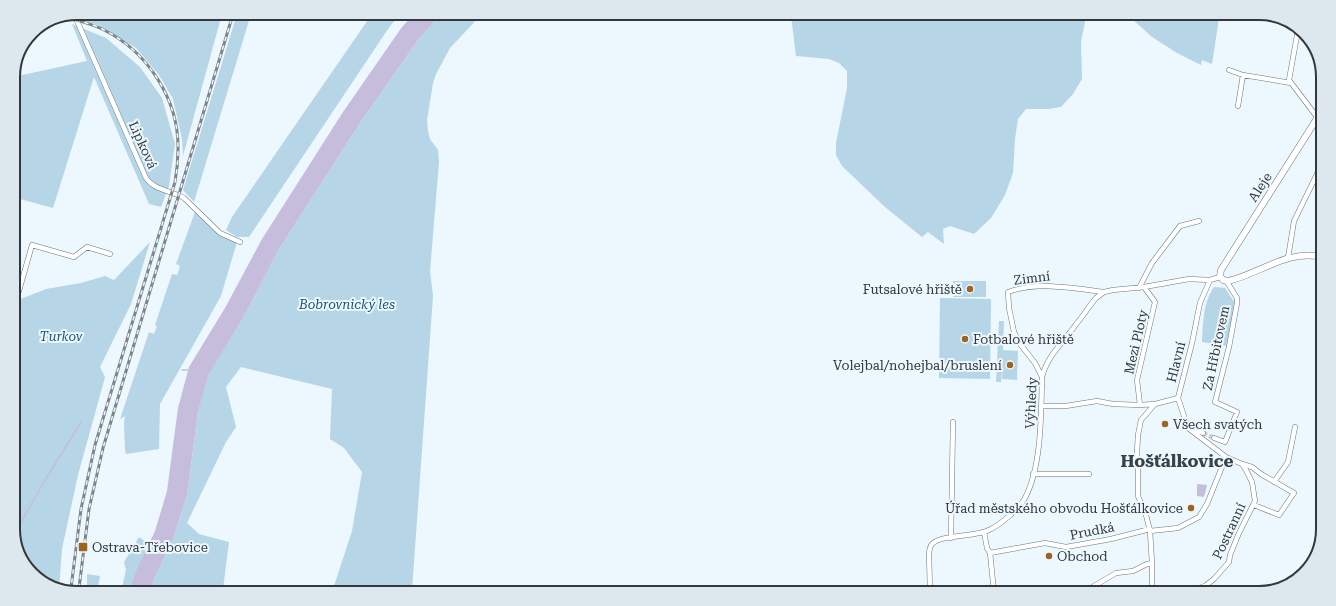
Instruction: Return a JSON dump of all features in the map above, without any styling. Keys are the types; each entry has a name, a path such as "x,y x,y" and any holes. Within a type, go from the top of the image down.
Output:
{"street":[{"name":"Lipková","path":"77,20 146,178 151,185 184,198 220,233 240,242"},
{"path":"1297,35 1289,80 1316,117"},
{"path":"1228,70 1243,75 1291,84"},
{"path":"1238,106 1243,75"},
{"name":"Aleje","path":"1220,277 1220,271 1316,120"},
{"path":"1288,258 1294,221 1316,176"},
{"path":"1142,287 1152,263 1180,226 1199,222"},
{"path":"20,287 32,245 74,257 87,247 110,254"},
{"path":"1104,292 1189,279 1210,280 1220,277 1227,282 1288,258 1306,255 1316,256"},
{"name":"Hlavní","path":"1041,406 1066,406 1097,401 1113,404 1140,405 1155,404 1178,398 1192,343 1200,303 1210,280"},
{"name":"Za Hřbitovem","path":"1214,438 1225,442 1237,412 1215,402 1229,347 1238,300 1227,282"},
{"name":"Zimní","path":"1042,377 1035,363 1020,344 1014,332 1009,308 1008,292 1019,288 1049,286 1104,292"},
{"name":"Mezi Ploty","path":"1140,405 1137,380 1155,302 1142,287"},
{"name":"Výhledy","path":"930,586 930,547 933,543 984,532 1002,521 1020,506 1030,487 1033,474 1041,429 1042,377 1046,363 1078,323 1087,309 1104,292"},
{"path":"1178,398 1188,428 1201,435 1226,457 1252,467 1261,474 1294,493 1279,515 1254,505"},
{"path":"1152,586 1150,530 1146,515 1138,496 1137,452 1141,420 1155,404"},
{"path":"951,538 953,422"},
{"path":"1274,482 1288,462 1295,427"},
{"name":"Prudká","path":"990,553 1045,543 1066,547 1150,530 1178,528 1199,517 1207,504 1226,457"},
{"name":"Postranní","path":"1205,586 1214,579 1229,562 1230,554 1239,533 1254,505 1255,501 1252,482 1242,464"},
{"path":"1033,474 1089,474"},
{"path":"984,532 987,548 990,553 993,586"},
{"path":"1094,586 1116,573 1133,571 1152,563"}],"green space":[{"path":"81,20 220,20 183,156 182,139 173,99 159,75 136,48 98,25"},
{"path":"235,20 249,20 194,202 183,190"},
{"path":"368,20 396,20 390,26 249,237 237,237 226,230 232,217"},
{"name":"Bobrovnický les","path":"436,20 476,20 450,48 436,74 433,83 427,120 430,139 438,150 439,162 430,271 433,296 412,586 334,586 352,531 362,472 344,448 330,439 332,389 241,367 226,387 236,427 226,442 187,523 199,534 229,542 223,586 152,586 173,539 187,495 198,412 207,375 243,318 279,249 360,123 418,40"},
{"path":"792,20 1085,20 1081,42 1082,79 1073,94 1061,107 1049,109 1026,109 1018,119 1013,173 1005,195 991,218 974,234 950,226 943,229 944,244 928,232 922,237 885,207 842,166 836,155 836,143 847,88 847,71 839,63 829,59 796,56"},
{"path":"1133,20 1219,20 1212,64 1202,60 1201,65 1177,53 1152,37"},
{"path":"72,24 106,38 140,67 162,98 175,144 169,186 161,207 149,204 94,77 53,208 20,199 20,75 87,61"},
{"path":"195,212 219,235 237,242 221,296 160,404 159,449 126,454 125,416 120,419 149,332 154,334 157,326 155,325 172,274 177,275 180,266 176,264"},
{"name":"Turkov","path":"150,242 131,304 100,367 105,377 78,475 62,549 59,583 42,574 32,564 23,548 20,533 20,299 46,289 81,283 105,276 114,280"},
{"name":"Futsalové hřiště","path":"953,281 986,281 986,297 953,297"},
{"path":"1214,287 1225,288 1235,303 1227,346 1202,342 1203,321 1206,306 1210,293"},
{"name":"Fotbalové hřiště","path":"940,298 991,299 990,379 939,378"},
{"path":"999,321 1004,321 1003,350 1018,351 1017,380 1002,379 1003,360 1001,382 996,382"},
{"path":"139,537 151,545 133,586 122,586 126,570 124,562"},
{"path":"87,574 100,576 98,586 87,586"}],"shaded area":[{"path":"408,20 436,20 418,40 360,123 279,249 243,318 208,375 198,412 187,495 173,539 152,586 131,586 155,531 167,491 178,408 189,367 225,308 262,239 343,112 402,27"},
{"path":"1197,484 1207,485 1204,497 1197,496"}],"waterway":[{"path":"182,370 188,370"},
{"path":"20,523 81,422"}],"tunnel":[{"path":"1203,433 1214,438"}],"railway":[{"path":"71,585 81,509 95,445 175,182 178,149 177,131 167,96 158,79 147,64 120,39 91,24 77,20"},
{"path":"79,586 89,509 103,448 231,20"}],"place":[{"name":"Futsalové hřiště","path":"970,289"},
{"name":"Fotbalové hřiště","path":"965,339"},
{"name":"Volejbal/nohejbal/bruslení","path":"1010,365"},
{"name":"Všech svatých","path":"1165,424"},
{"name":"Úřad městského obvodu Hošťálkovice","path":"1191,508"},
{"name":"Ostrava-Třebovice","path":"83,547"},
{"name":"Obchod","path":"1049,556"}],"district":[{"name":"Hošťálkovice","path":"1177,461"}]}
